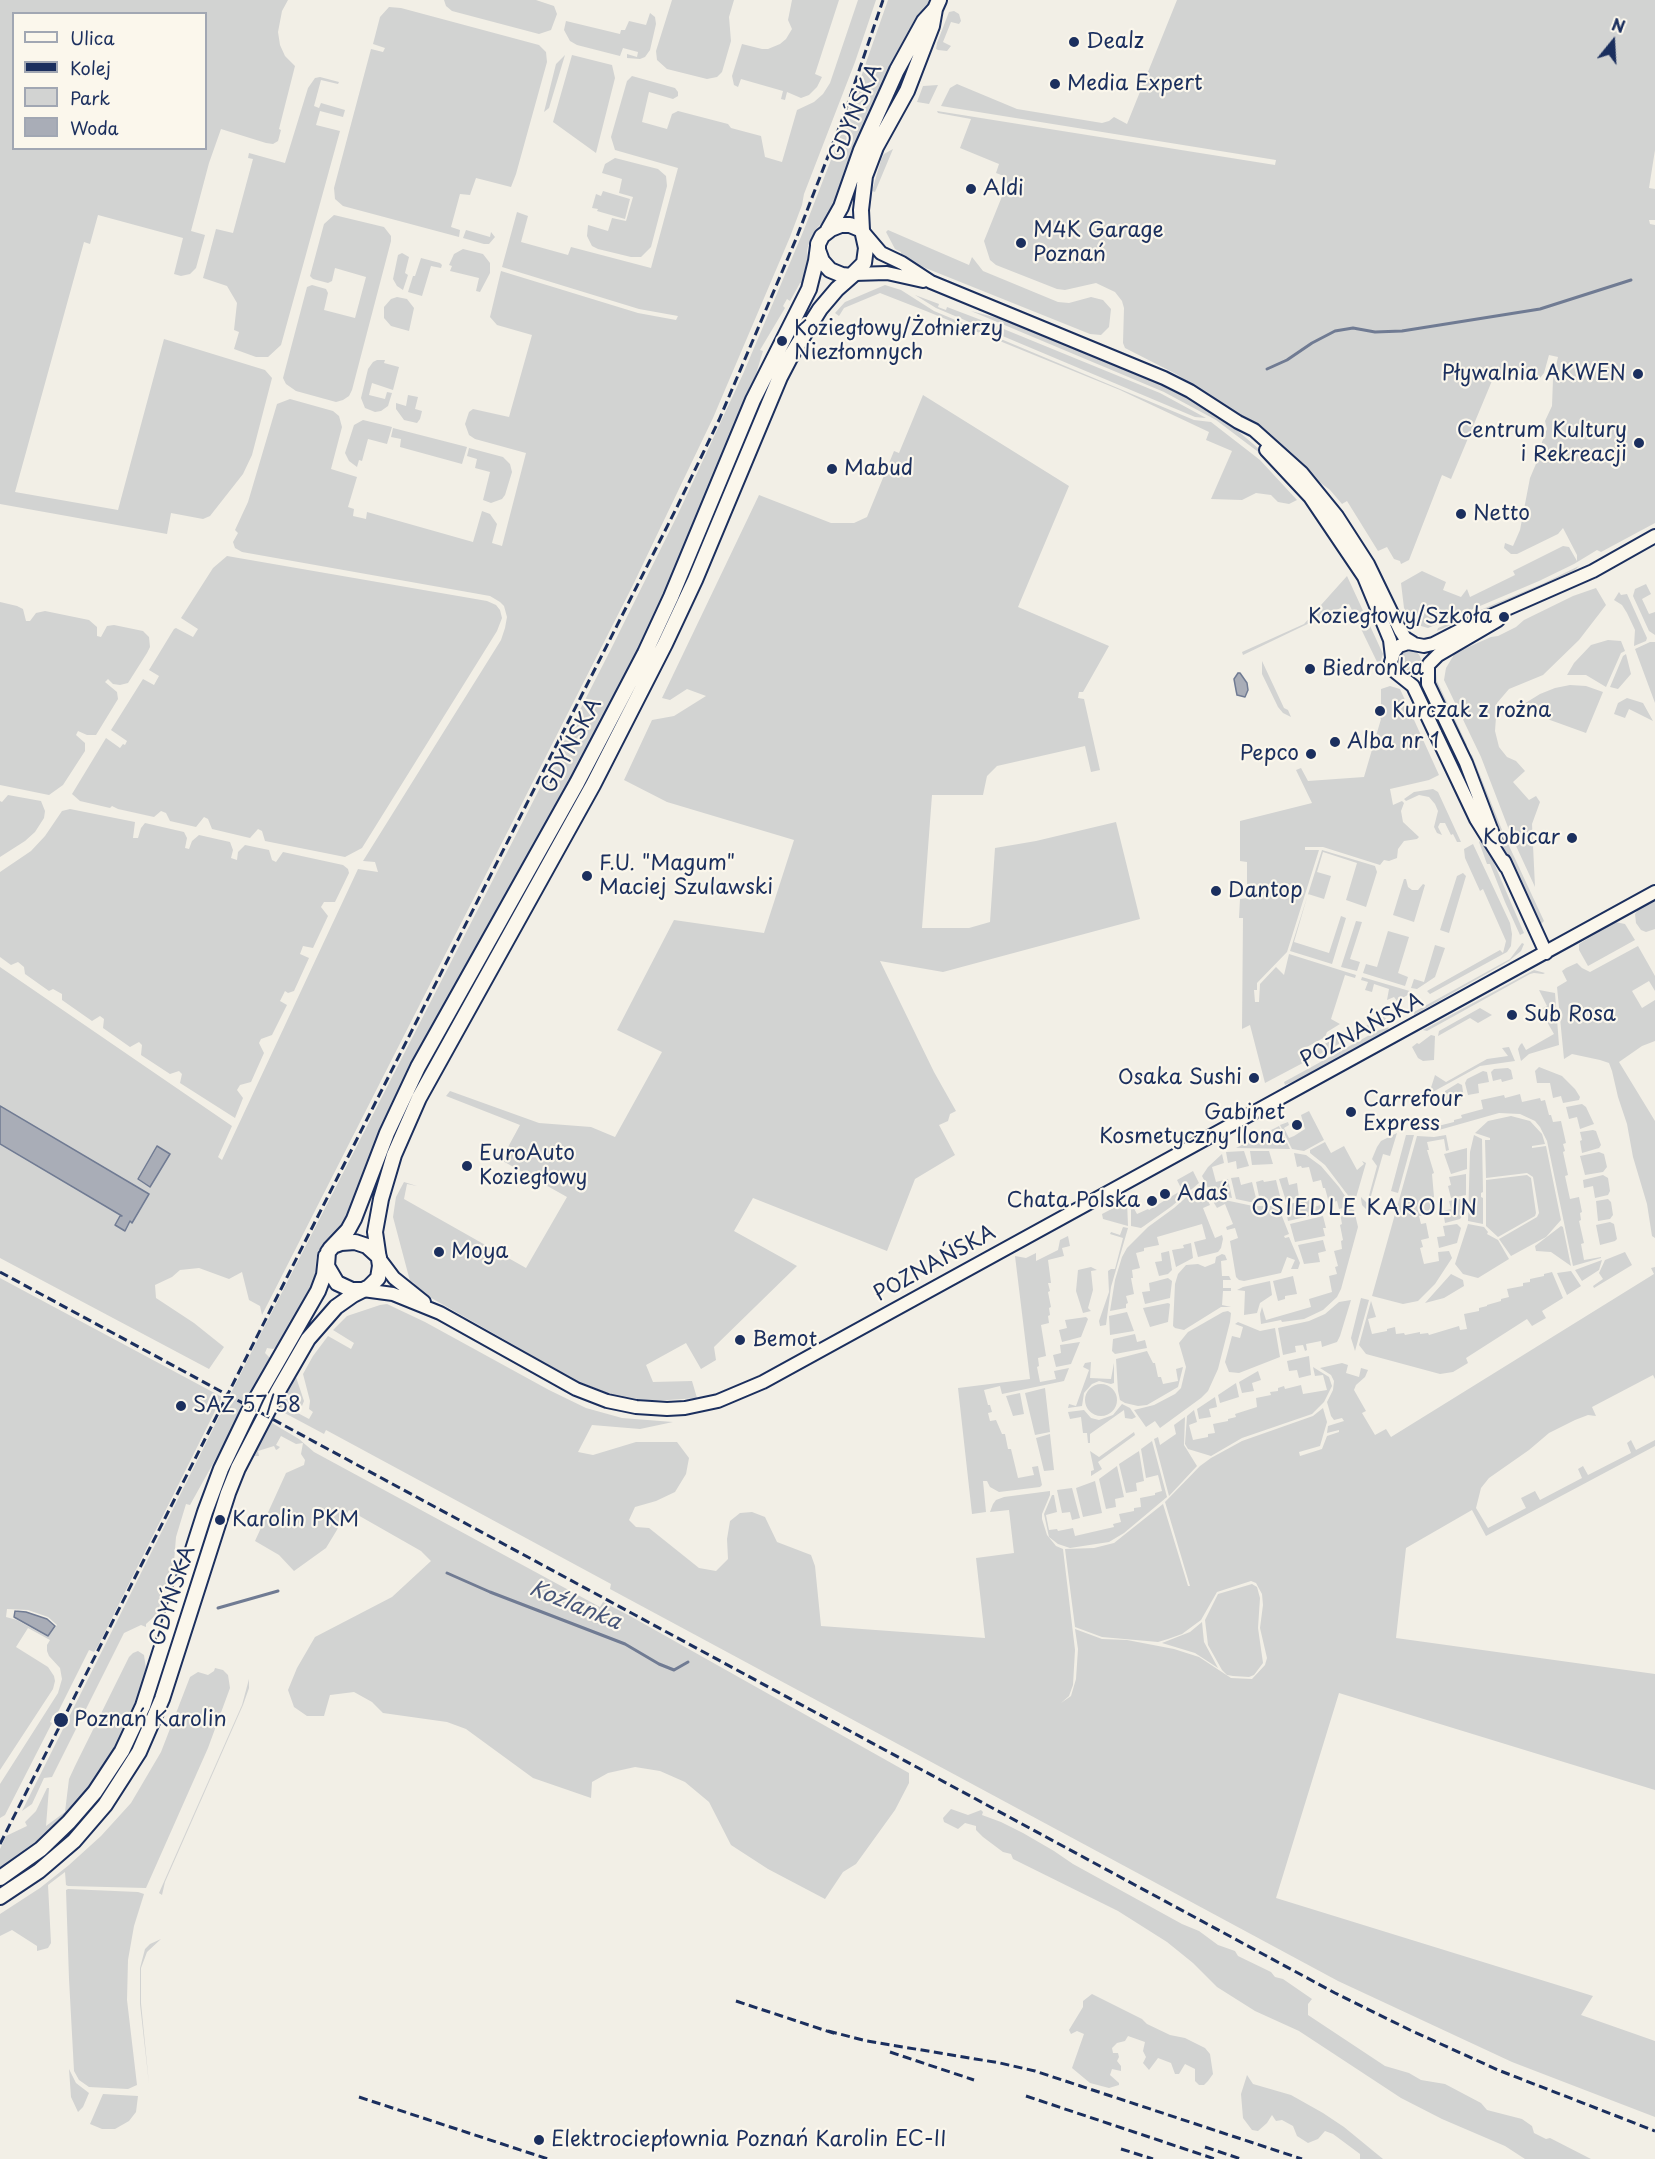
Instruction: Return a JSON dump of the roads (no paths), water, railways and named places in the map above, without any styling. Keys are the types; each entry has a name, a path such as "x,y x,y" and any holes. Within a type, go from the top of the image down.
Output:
{"main road":[{"name":"GDYŃSKA","path":"862,230 862,192 870,161 907,91 932,26 937,5"},
{"name":"GDYŃSKA","path":"0,1878 33,1855 69,1822 100,1784 126,1742 142,1706 208,1502 221,1469 248,1413 318,1291 324,1275 328,1252 344,1235 354,1219 390,1125 418,1067 577,783 645,653 760,383 809,289 820,241 839,213 861,150 897,70 924,21 937,5"},
{"path":"841,225 850,225 862,230 866,259 862,267 854,274 842,275 830,270 822,261 820,241 831,229 841,225"},
{"name":"GDYŃSKA","path":"379,1257 375,1232 382,1193 397,1147 419,1098 593,785 660,655 787,364 820,309 854,274"},
{"path":"341,1243 359,1243 371,1248 379,1257 378,1278 363,1290 352,1290 337,1283 327,1266 328,1252 341,1243"},
{"name":"GDYŃSKA","path":"0,1897 39,1871 74,1841 105,1805 126,1775 145,1741 159,1708 228,1493 247,1450 308,1340 336,1307 363,1290"}],"street":[{"path":"862,230 878,251 931,282"},
{"path":"854,274 887,273 931,282 1164,378 1254,430 1302,472 1337,516 1368,564 1405,638 1427,654 1428,684 1473,779 1506,867 1546,952"},
{"path":"1238,422 1306,492 1365,577 1390,640 1393,670 1413,686 1476,819 1506,867"},
{"path":"1392,657 1399,646 1433,644 1470,625 1593,571 1655,536"},
{"path":"1404,679 1418,679 1438,655 1504,617 1526,601"},
{"name":"POZNAŃSKA","path":"363,1290 393,1294 440,1313 576,1389 607,1401 636,1407 667,1409 685,1408 718,1401 763,1382 1655,892"},
{"name":"POZNAŃSKA","path":"379,1257 394,1278 440,1313"}],"water":[{"path":"1238,673 1247,683 1248,690 1245,697 1237,695 1234,679"},
{"path":"0,1106 149,1194 125,1231 115,1225 122,1216 0,1144"},
{"path":"157,1146 170,1154 150,1187 138,1179"},
{"path":"15,1611 47,1619 55,1626 48,1636 14,1617"}],"waterway":[{"path":"1267,369 1287,360 1335,331 1353,328 1375,332 1402,331 1540,309 1631,280"},
{"name":"Koźlanka","path":"447,1573 625,1644 674,1670 688,1662"},
{"path":"218,1608 278,1591"}],"railway":[{"path":"0,1844 719,420 796,239 844,115 883,0"},
{"path":"0,1272 1335,1993 1498,2070 1655,2131"},
{"path":"736,2001 836,2034"},
{"path":"828,2031 867,2041 1035,2071 1302,2159"},
{"path":"890,2052 974,2080"},
{"path":"1026,2096 1215,2159"},
{"path":"359,2097 548,2159"},
{"path":"1205,2147 1241,2159"},
{"path":"1121,2149 1153,2159"}],"place":[{"name":"Dealz","path":"1074,42"},
{"name":"Media Expert","path":"1055,84"},
{"name":"Aldi","path":"971,189"},
{"name":"M4K Garage Poznań","path":"1021,243"},
{"name":"Koziegłowy/Żołnierzy Niezłomnych","path":"782,341"},
{"name":"Pływalnia AKWEN","path":"1638,374"},
{"name":"Centrum Kultury i Rekreacji","path":"1639,443"},
{"name":"Mabud","path":"832,469"},
{"name":"Netto","path":"1461,514"},
{"name":"Koziegłowy/Szkoła","path":"1504,617"},
{"name":"Biedronka","path":"1310,669"},
{"name":"Kurczak z rożna","path":"1380,711"},
{"name":"Alba nr 1","path":"1335,742"},
{"name":"Pepco","path":"1311,754"},
{"name":"Kobicar","path":"1572,838"},
{"name":"F.U. \"Magum\" Maciej Szulawski","path":"587,876"},
{"name":"Dantop","path":"1216,891"},
{"name":"Sub Rosa","path":"1512,1015"},
{"name":"Osaka Sushi","path":"1254,1078"},
{"name":"Carrefour Express","path":"1351,1112"},
{"name":"Gabinet Kosmetyczny Ilona","path":"1297,1125"},
{"name":"EuroAuto Koziegłowy","path":"467,1166"},
{"name":"Adaś","path":"1165,1194"},
{"name":"Chata Polska","path":"1152,1201"},
{"name":"Moya","path":"439,1252"},
{"name":"Bemot","path":"740,1340"},
{"name":"SAZ 57/58","path":"181,1406"},
{"name":"Karolin PKM","path":"220,1520"},
{"name":"Poznań Karolin","path":"61,1720"},
{"name":"Elektrociepłownia Poznań Karolin EC-II","path":"539,2140"}],"district":[{"name":"OSIEDLE KAROLIN","path":"1365,1209"}]}
